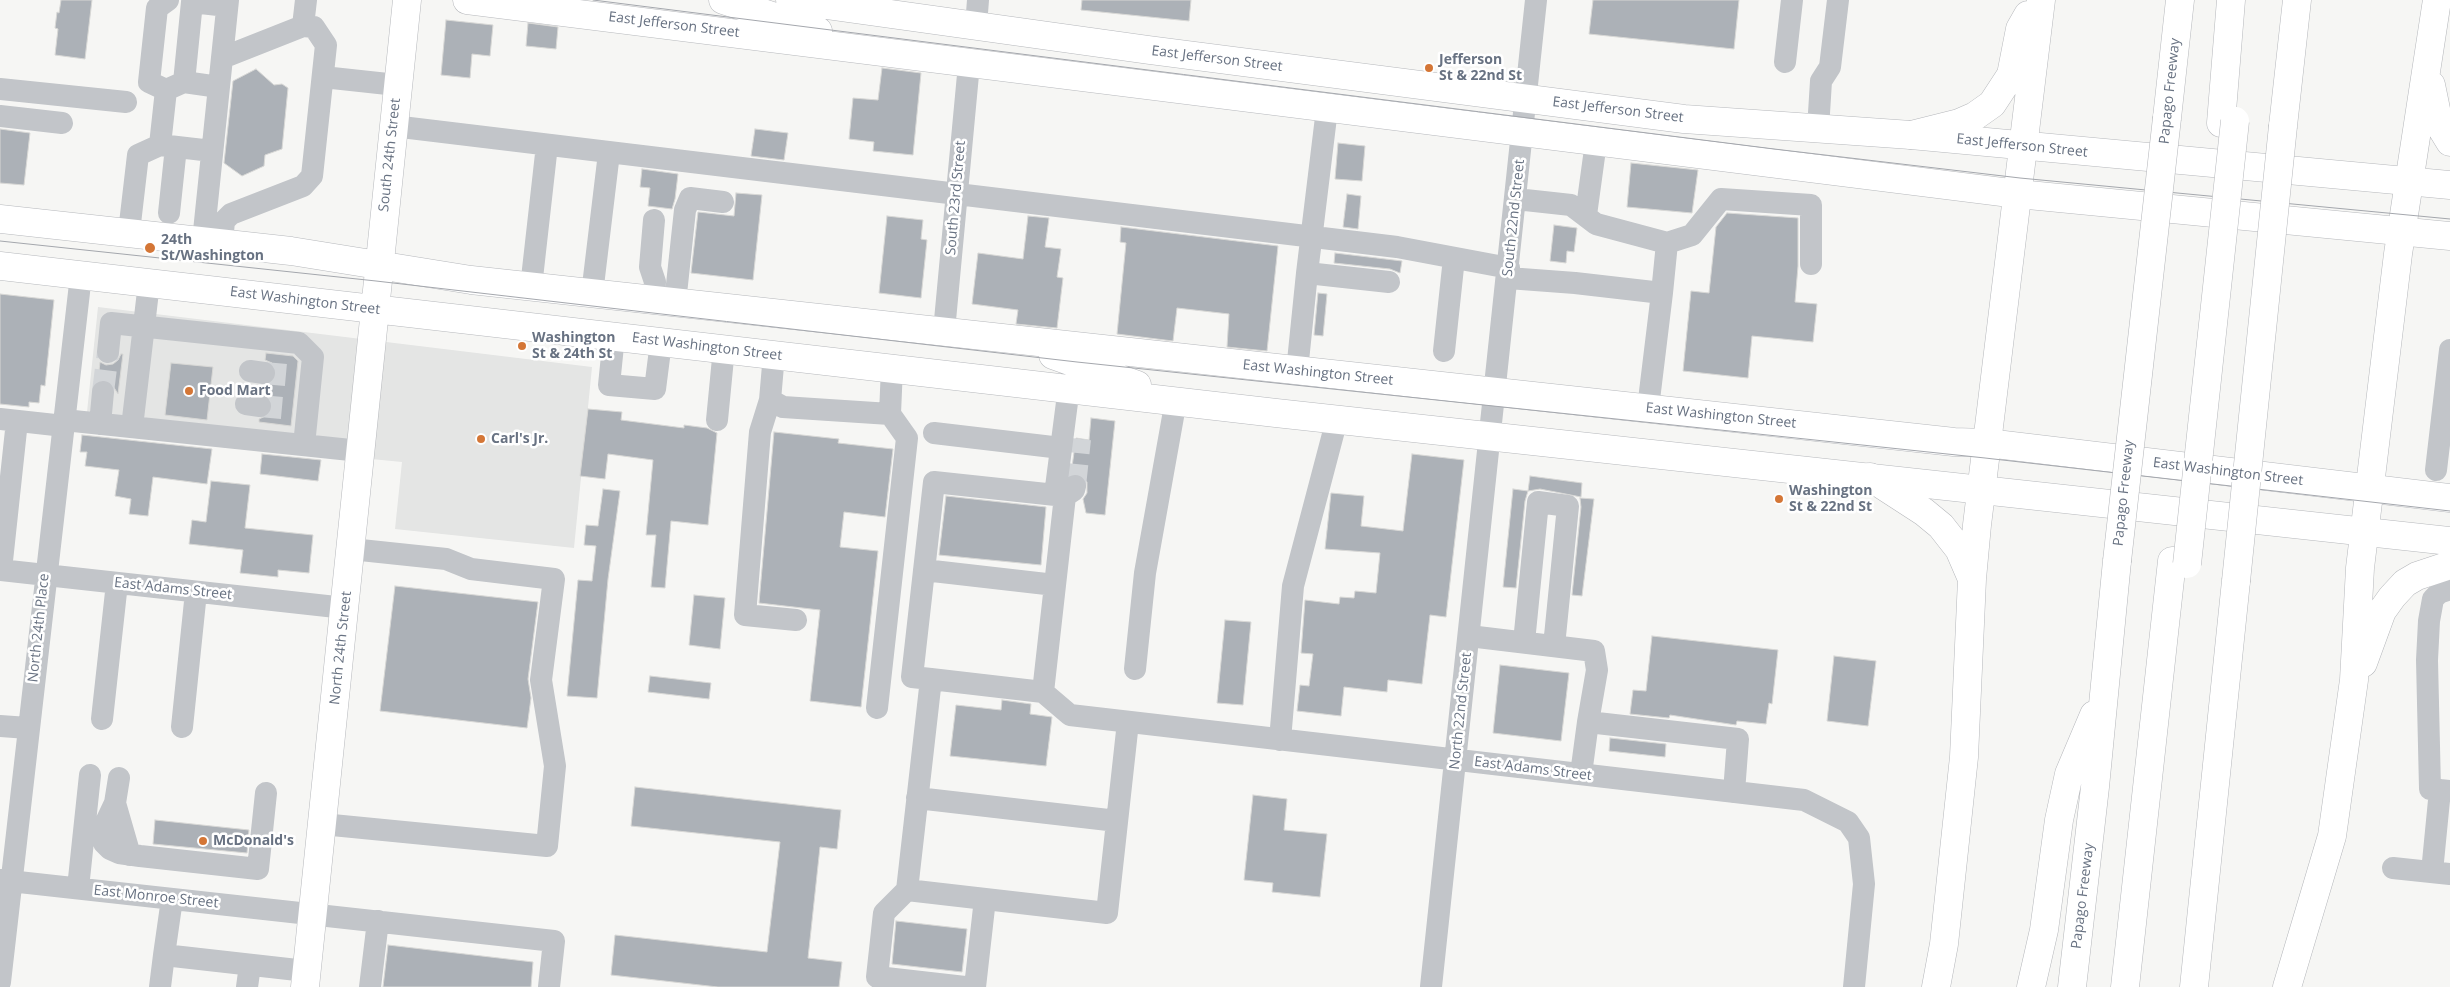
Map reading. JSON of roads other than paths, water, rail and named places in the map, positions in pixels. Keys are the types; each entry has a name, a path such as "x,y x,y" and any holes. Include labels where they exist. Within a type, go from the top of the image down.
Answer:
{"main road":[{"name":"South 24th Street","path":"373,309 406,0"},
{"name":"East Jefferson Street","path":"467,0 2018,194 2401,233 2450,236"},
{"name":"East Jefferson Street","path":"723,0 882,52"},
{"name":"East Jefferson Street","path":"790,0 977,13 1526,98 1684,119 1911,135 2450,186"},
{"path":"1911,135 1959,123 1975,116 1992,104 2011,75 2020,29 2036,0"},
{"path":"1936,987 1945,935 1964,757 1972,579 1981,490 2041,0"},
{"name":"Papago Freeway","path":"2072,987 2117,561 2180,0"},
{"path":"2228,122 2231,0"},
{"path":"2125,987 2179,562 2228,122 2250,0"},
{"path":"2194,987 2297,0"},
{"path":"2287,987 2332,836 2354,680 2364,532 2401,233 2437,0"},
{"path":"2429,56 2431,85 2439,124 2450,142"},
{"name":"East Washington Street","path":"0,219 212,242 378,264 471,280 592,294 1954,442 1987,443 2450,498"},
{"name":"East Washington Street","path":"0,266 1337,419 2450,541"},
{"name":"North 24th Street","path":"305,979 351,549 373,309"},
{"name":"East Washington Street","path":"992,337 1077,362 1176,400"},
{"path":"1870,478 1924,512 1941,526 1959,549 1972,579"},
{"path":"2144,987 2179,562"},
{"path":"2354,680 2370,651 2382,611 2392,597 2404,583 2417,576 2450,565"},
{"path":"2031,987 2044,930 2059,820 2069,774 2104,692"}],"street":[{"path":"168,0 157,8 149,82 175,86 219,87"},
{"path":"303,26 306,0"},
{"name":"South 22nd Street","path":"1491,436 1536,0"},
{"path":"1785,62 1792,0"},
{"path":"1818,129 1821,81 1830,67 1838,0"},
{"path":"169,213 168,146 183,1 227,3 209,187 212,242"},
{"path":"212,242 224,221 231,214 303,186 312,176 326,46 314,27 303,26 222,58"},
{"name":"South 23rd Street","path":"944,331 969,64"},
{"path":"323,77 397,85"},
{"path":"0,89 126,102"},
{"path":"1297,370 1327,109"},
{"path":"0,116 62,123"},
{"path":"393,126 1397,247 1454,258 1508,273 1662,293"},
{"path":"1586,216 1596,142"},
{"path":"531,287 547,145"},
{"path":"129,232 138,155 168,146 212,151"},
{"path":"592,294 609,153"},
{"path":"209,187 218,202 231,214"},
{"path":"664,302 685,210 690,198 723,202"},
{"path":"1516,199 1571,205 1596,224 1667,242 1692,235 1721,199 1811,205 1812,264"},
{"path":"654,220 650,267 664,302"},
{"path":"1648,408 1667,242"},
{"path":"1444,351 1454,258"},
{"path":"1307,273 1389,282"},
{"name":"North 24th Place","path":"0,982 6,881 28,728 82,275"},
{"path":"132,427 149,283"},
{"path":"108,352 111,322 299,342 313,357 304,377 300,410 304,445"},
{"path":"614,336 609,385 656,389 661,342"},
{"path":"717,420 724,348"},
{"path":"2436,470 2450,350"},
{"path":"774,354 770,400 760,432 745,615 796,620"},
{"path":"877,708 907,438 890,414 892,367"},
{"path":"1065,492 934,482 912,677 1043,692 1055,585 1065,492 1070,443 1064,423 1069,387"},
{"path":"100,424 103,392"},
{"path":"770,400 783,407 890,414"},
{"path":"1135,669 1145,573 1176,400"},
{"path":"1280,740 1293,586 1337,419"},
{"path":"0,570 8,420 100,424 360,451"},
{"path":"934,433 1070,443"},
{"name":"North 22nd Street","path":"1431,987 1491,436"},
{"path":"1524,642 1538,502 1568,506 1554,646"},
{"path":"322,824 546,846 555,766 542,680 554,579 471,569 446,559 351,549"},
{"name":"East Adams Street","path":"0,570 345,608"},
{"path":"924,570 1055,585"},
{"path":"102,719 117,583"},
{"path":"2393,868 2441,873 2445,790 2430,789 2429,621 2433,599 2439,593 2450,589"},
{"path":"182,727 196,592"},
{"path":"1469,636 1594,651 1597,670 1581,774"},
{"path":"931,679 907,890 884,913 877,977 965,987"},
{"name":"East Adams Street","path":"1043,692 1070,715 1804,800 1848,822 1859,838 1864,884 1854,987"},
{"path":"907,890 1107,913 1128,722"},
{"path":"1588,722 1738,739 1734,792"},
{"path":"0,726 28,728"},
{"path":"78,888 90,775"},
{"path":"119,778 115,803 102,836 104,844 115,852 130,855 258,868 266,793"},
{"path":"917,798 1117,821"},
{"name":"East Monroe Street","path":"6,881 554,941 549,987"},
{"path":"163,984 164,955 172,899"},
{"path":"975,987 984,899"},
{"path":"370,987 378,921"},
{"path":"164,955 250,965 305,979"},
{"path":"247,987 250,965"}],"tunnel":[{"path":"103,392 108,352"},
{"path":"264,373 297,376"},
{"path":"260,406 293,409"},
{"path":"1075,486 1080,439"}],"tram line":[{"path":"593,0 1774,149 2020,178 2450,219"},
{"path":"0,241 376,281 1077,362 1985,458 2450,511"}],"place":[{"name":"Jefferson St & 22nd St","path":"1429,68"},
{"name":"24th St/Washington","path":"150,248"},
{"name":"Washington St & 24th St","path":"522,346"},
{"name":"Food Mart","path":"189,391"},
{"name":"Carl's Jr.","path":"481,439"},
{"name":"Washington St & 22nd St","path":"1779,499"},
{"name":"McDonald's","path":"203,841"}]}
